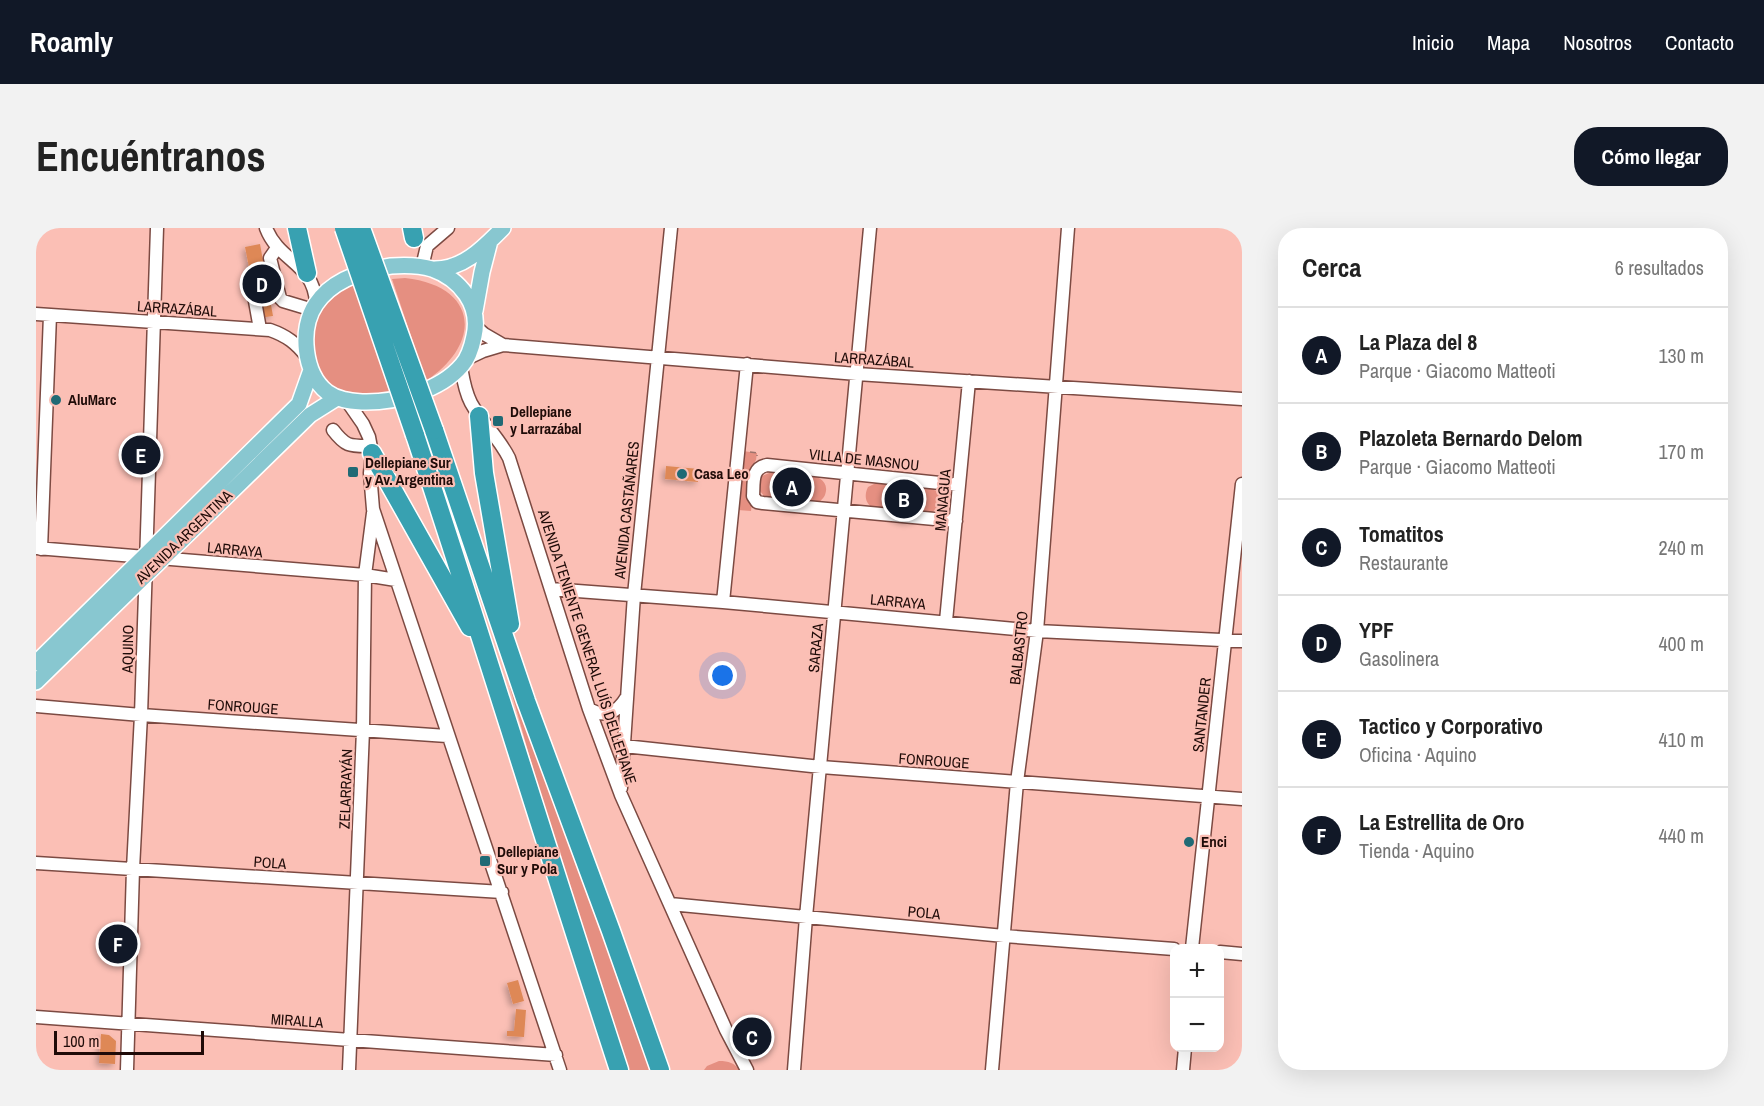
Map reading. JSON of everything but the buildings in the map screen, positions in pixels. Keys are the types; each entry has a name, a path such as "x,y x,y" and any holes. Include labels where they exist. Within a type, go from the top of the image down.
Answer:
{"highway":[{"path":"297,228 307,273"},
{"path":"344,228 489,660 576,942 619,1070"},
{"path":"361,228 434,430 526,702 660,1070"},
{"path":"479,416 484,473 501,583 526,702"},
{"path":"371,449 489,660"}],"main road":[{"path":"490,234 472,344 464,363 444,380 407,396 387,400 342,399 320,385 309,363 308,326 314,307 328,291 358,274 391,266 451,268 463,263 490,234 503,228"},
{"path":"424,268 446,276 459,285 469,298 476,319"},
{"name":"AVENIDA ARGENTINA","path":"36,663 299,404 309,363"},
{"name":"AVENIDA ARGENTINA","path":"36,682 310,414 342,399"}],"street":[{"name":"AQUINO","path":"127,1070 157,228"},
{"path":"266,228 277,248 307,273 316,293 314,307 283,301 280,298 270,258 277,248"},
{"path":"424,268 427,246 448,228"},
{"name":"AVENIDA CASTAÑARES","path":"621,795 634,595 671,228"},
{"name":"SARAZA","path":"794,1070 806,917 870,228"},
{"name":"BALBASTRO","path":"992,1070 1017,782 1037,631 1068,228"},
{"path":"415,231 424,268"},
{"path":"260,329 253,290 276,284"},
{"name":"LARRAZÁBAL","path":"36,314 270,330 286,336 309,363"},
{"path":"38,548 50,315"},
{"name":"LARRAZÁBAL","path":"476,319 484,334 503,345"},
{"name":"LARRAZÁBAL","path":"464,363 483,351 503,345 857,374 1242,399"},
{"name":"AVENIDA TENIENTE GENERAL LUÍS DELLEPIANE","path":"464,363 468,396 479,416 501,442 509,458 589,709 621,795 747,1070"},
{"path":"723,602 747,364"},
{"name":"MANAGUA","path":"946,621 969,381"},
{"path":"342,399 363,424 371,449 370,473 373,508 447,736 561,1070"},
{"path":"333,430 343,442 351,446 371,449"},
{"name":"VILLA DE MASNOU","path":"844,511 757,502 753,496 755,471 758,467 767,465 959,484"},
{"name":"SANTANDER","path":"1192,944 1225,639 1238,554 1242,484"},
{"name":"ZELARRAYÁN","path":"349,1070 363,730 365,575 373,508"},
{"path":"844,511 956,521"},
{"name":"LARRAYA","path":"38,548 365,575 396,580"},
{"name":"LARRAYA","path":"551,589 834,611 1037,631 1242,641"},
{"path":"589,709 595,713 610,713 617,710 627,697"},
{"name":"FONROUGE","path":"36,705 141,715 447,736"},
{"name":"FONROUGE","path":"624,746 821,767 1242,799"},
{"name":"POLA","path":"36,862 357,885 502,892"},
{"name":"POLA","path":"670,904 1004,936 1170,949"},
{"path":"1224,952 1242,954"},
{"name":"MIRALLA","path":"36,1017 556,1055"},
{"path":"1183,1070 1185,1052"}],"shaded area":[{"path":"405,278 429,283 447,292 459,304 464,318 464,334 457,350 444,366 426,381 392,279"},
{"path":"354,281 393,394 365,396 344,394 328,384 316,362 312,336 317,312 330,296"},
{"path":"743,451 757,453 751,468 748,496 752,503 751,511 738,510"},
{"path":"774,471 799,472 817,477 826,487 825,495 814,504 767,499 759,490 762,476"},
{"path":"878,482 930,487 940,494 941,505 931,513 873,508 866,499 866,493 868,487"},
{"path":"509,684 565,825 653,1070 628,1070 557,853"},
{"path":"719,1061 731,1063 740,1070 704,1070 707,1066"}],"place":[{"name":"YPF","path":"262,284"},
{"name":"AluMarc","path":"56,400"},
{"name":"Dellepiane y Larrazábal","path":"498,421"},
{"name":"Tactico y Corporativo","path":"141,455"},
{"name":"Dellepiane Sur y Av. Argentina","path":"353,472"},
{"name":"Casa Leo","path":"682,474"},
{"name":"La Plaza del 8","path":"792,487"},
{"name":"Plazoleta Bernardo Delom","path":"904,499"},
{"name":"Enci","path":"1189,842"},
{"name":"Dellepiane Sur y Pola","path":"485,861"},
{"name":"La Estrellita de Oro","path":"118,944"},
{"name":"Tomatitos","path":"752,1037"}]}
